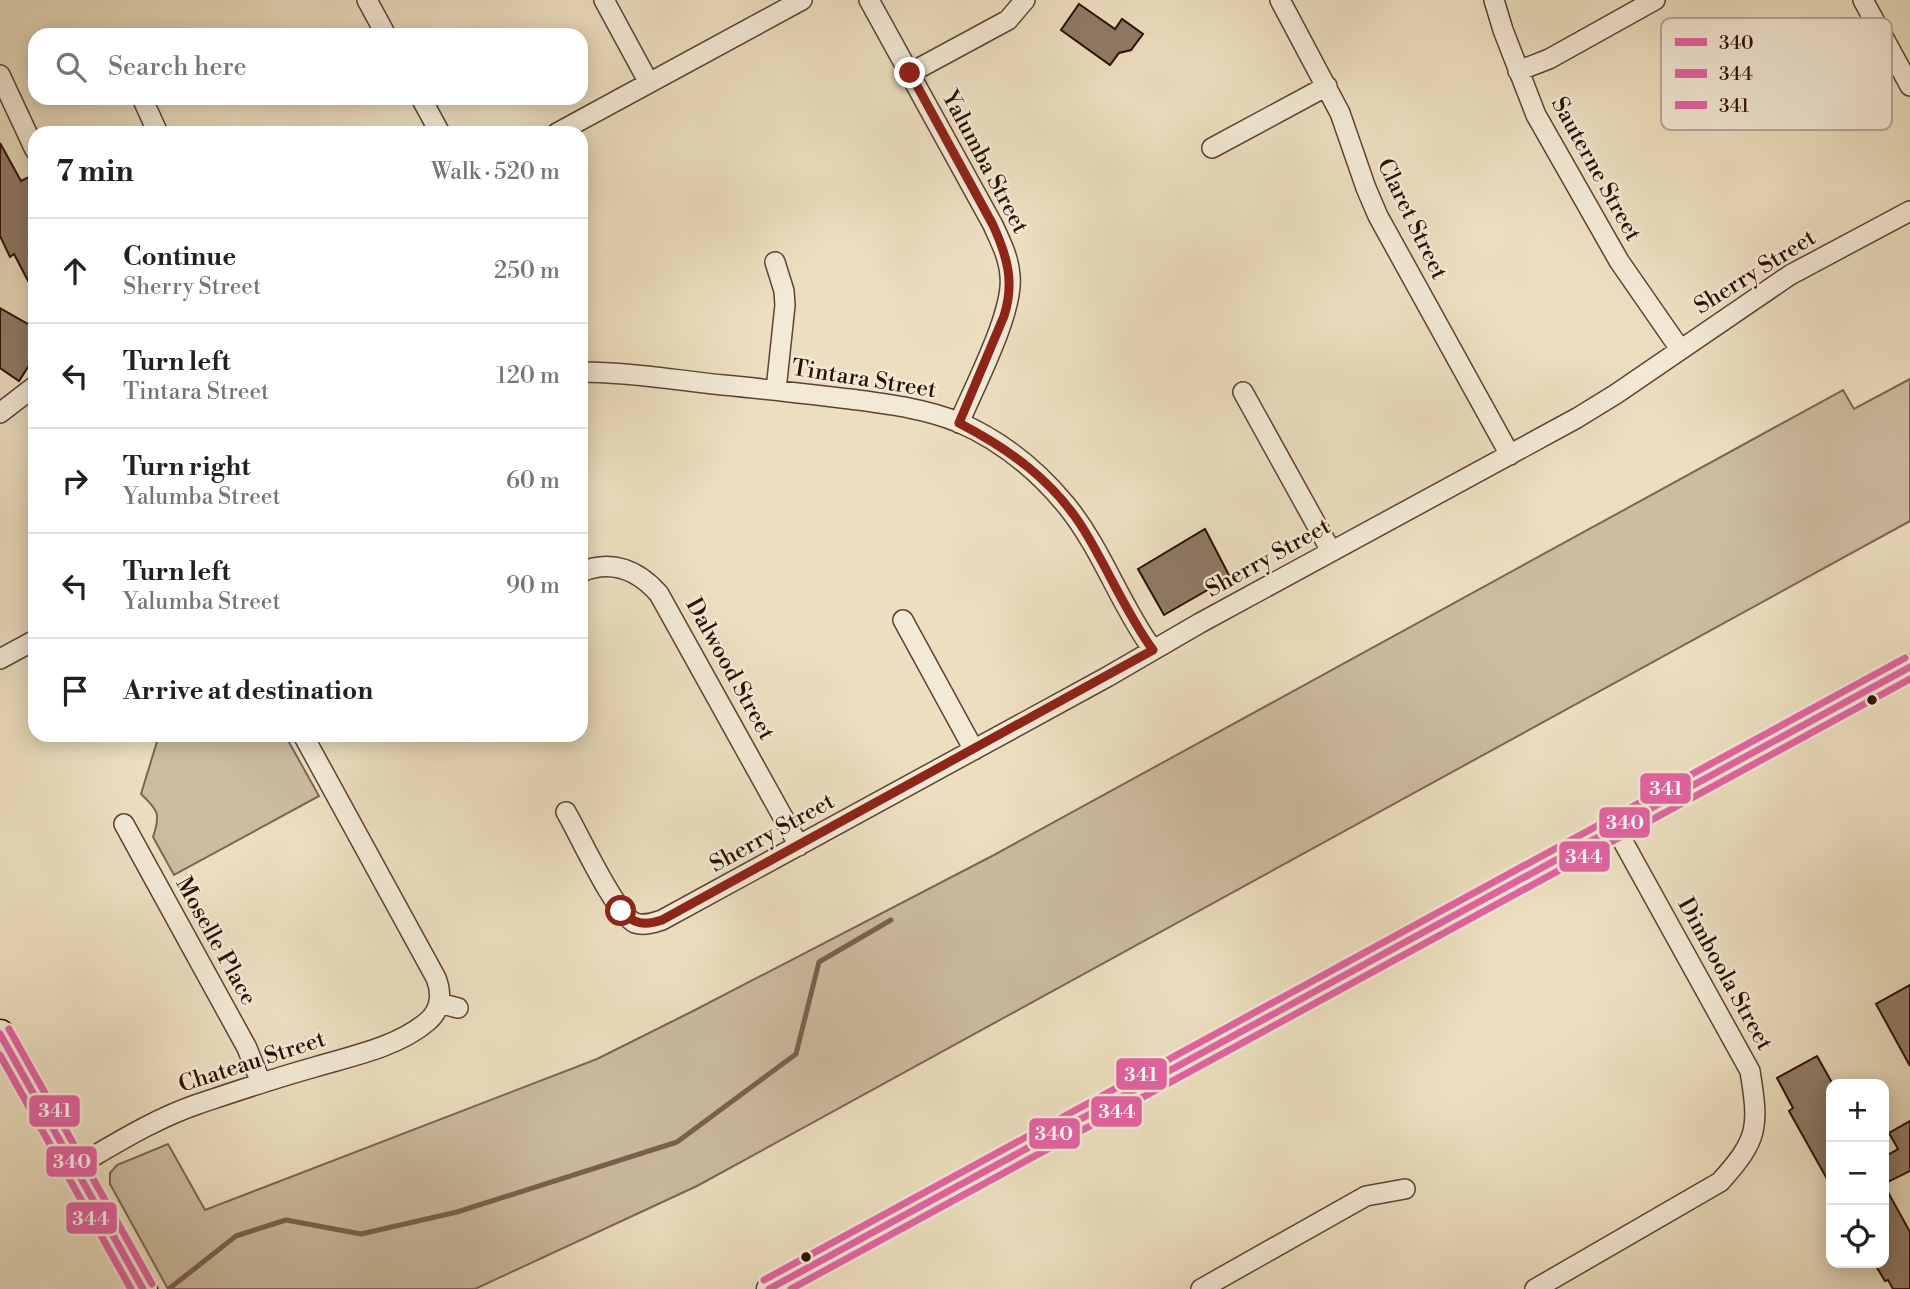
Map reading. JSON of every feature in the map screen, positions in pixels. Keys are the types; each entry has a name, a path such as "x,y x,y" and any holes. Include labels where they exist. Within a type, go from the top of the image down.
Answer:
{"main road":[{"path":"0,1034 143,1289"}],"street":[{"path":"367,0 382,28"},
{"path":"604,0 649,83"},
{"path":"570,126 802,0"},
{"name":"Yalumba Street","path":"869,0 993,225 1017,275 1004,316 959,423"},
{"path":"910,73 1008,20 1026,0"},
{"name":"Claret Street","path":"1280,0 1340,113 1378,216 1510,454"},
{"name":"Sauterne Street","path":"1494,0 1536,116 1599,229 1680,349"},
{"path":"1518,71 1549,59 1655,0"},
{"path":"1863,0 1873,18"},
{"path":"1892,53 1910,86"},
{"path":"0,75 28,135"},
{"path":"1212,148 1327,86"},
{"path":"145,105 155,126"},
{"path":"425,105 436,126"},
{"name":"Sherry Street","path":"566,812 635,931 662,920 1616,394 1790,275 1910,211"},
{"path":"775,262 784,291 785,305 776,390"},
{"name":"Tintara Street","path":"588,373 776,390 925,410 959,423 1022,460 1067,506 1153,650"},
{"path":"0,413 28,391"},
{"path":"1243,393 1331,551"},
{"name":"Dalwood Street","path":"588,570 603,566 627,570 639,575 659,594 799,846"},
{"path":"903,620 974,750"},
{"path":"0,659 28,644"},
{"path":"769,1289 1910,667"},
{"name":"Chateau Street","path":"75,1167 169,1115 391,1042 426,1023 449,1006 307,742"},
{"name":"Moselle Place","path":"124,824 247,1048 261,1083"},
{"name":"Dimboola Street","path":"1535,1289 1720,1182 1741,1159 1754,1131 1757,1113 1751,1071 1615,827"},
{"path":"1201,1289 1366,1196 1405,1189"}],"shaded area":[{"path":"1910,379 1910,521 697,1186 475,1289 168,1289 110,1184 110,1173 117,1165 168,1144 205,1210 597,1059 994,855 1843,390 1854,409"},
{"path":"157,742 289,742 319,796 174,875 153,837 157,823 156,813 141,794"}],"building":[{"path":"1079,4 1115,29 1122,19 1143,34 1131,50 1119,53 1110,65 1061,30"},
{"path":"0,143 21,181 28,178 28,281 14,254 10,257 0,236"},
{"path":"0,308 28,324 28,367 19,381 0,368"},
{"path":"1205,529 1230,577 1164,615 1138,569"},
{"path":"1910,985 1910,1066 1876,1004"},
{"path":"1817,1056 1830,1079 1826,1079 1826,1177 1789,1111 1793,1108 1777,1078"},
{"path":"1910,1121 1910,1171 1889,1182 1889,1154 1898,1149 1889,1133"},
{"path":"1889,1194 1910,1232 1910,1289 1893,1289 1888,1280 1885,1281 1877,1268 1889,1268"}],"waterway":[{"path":"170,1288 236,1236 286,1220 361,1234 457,1212 677,1142 796,1054 819,962 891,920"}],"transit line":[{"name":"341","path":"764,1280 1905,658"},
{"name":"340","path":"769,1289 1910,667"},
{"name":"344","path":"791,1289 1910,679"},
{"name":"341","path":"9,1029 152,1284"},
{"name":"340","path":"0,1034 143,1289"},
{"name":"344","path":"0,1055 131,1289"}],"route":[{"path":"621,911 637,924 645,925 662,920 1153,650 1067,506 1022,460 959,423 1009,302 1010,275 1003,245 910,73"}]}
